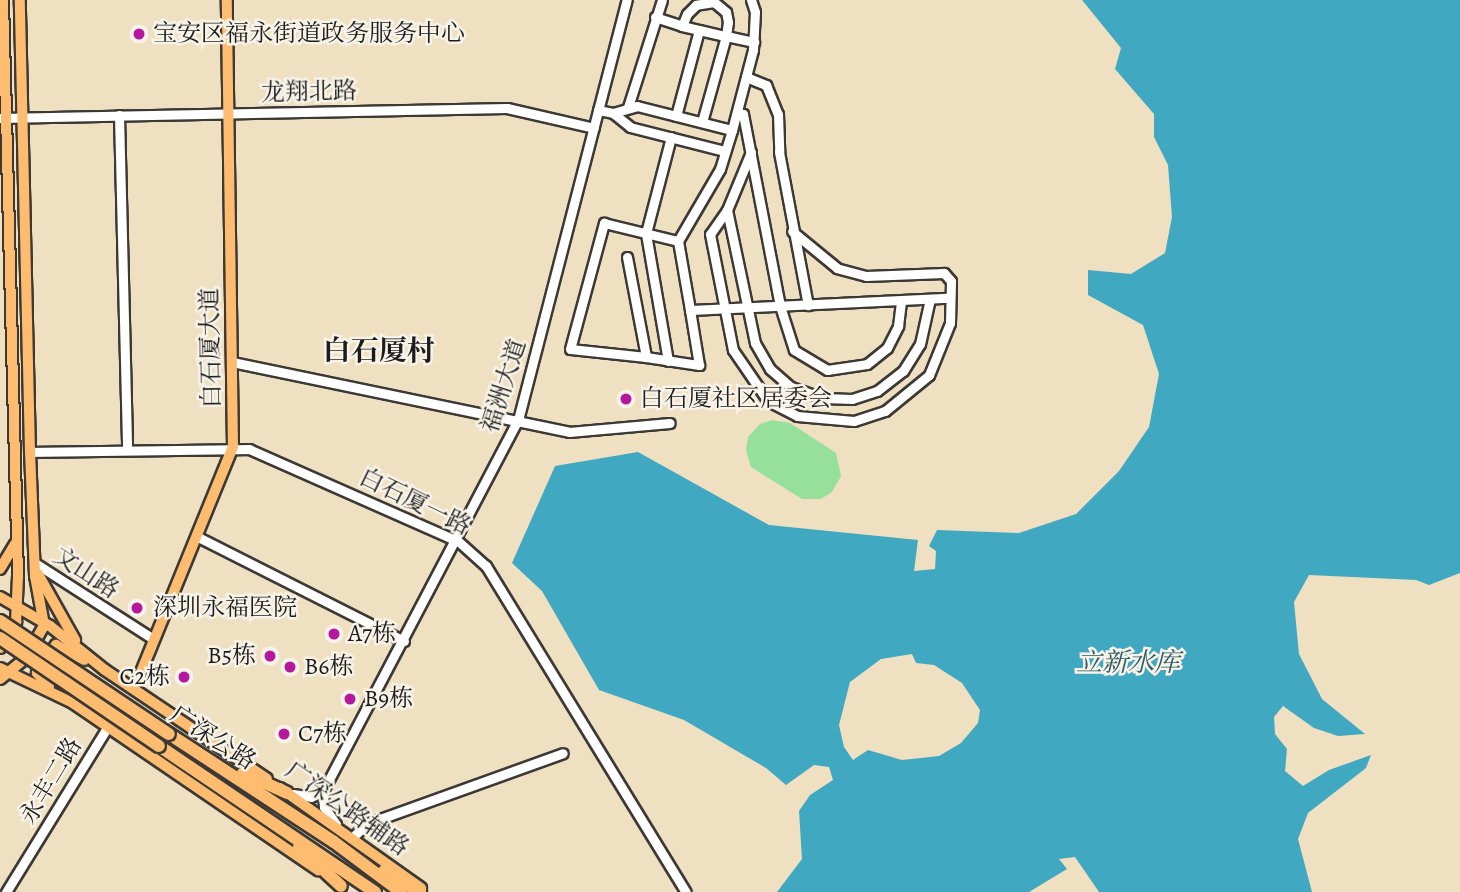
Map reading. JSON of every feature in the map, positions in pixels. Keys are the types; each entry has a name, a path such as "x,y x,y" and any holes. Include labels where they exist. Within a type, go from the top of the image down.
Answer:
{"highway":[{"name":"广深公路","path":"0,621 334,842 401,892"},
{"name":"广深公路","path":"0,637 375,892"},
{"path":"169,734 287,793"},
{"path":"270,821 345,889"},
{"path":"334,842 420,892"}],"main road":[{"path":"0,648 13,628 18,607 12,351 2,118 3,0"},
{"path":"3,673 29,654 44,622 35,565 30,453 20,0"},
{"name":"白石厦大道","path":"139,677 152,638 233,447 228,0"},
{"path":"0,569 17,537"},
{"path":"35,565 63,624 87,656"},
{"path":"0,598 12,616 0,637"},
{"name":"广深公路辅路","path":"0,598 44,622 105,670 340,828 426,892"},
{"path":"105,670 63,645 54,648 36,675 345,889"},
{"path":"3,673 73,703"}],"street":[{"name":"福洲大道","path":"323,791 458,541 518,420 626,0"},
{"path":"628,107 662,0"},
{"path":"678,241 604,223 570,349 699,365 678,241 725,151 732,130 754,42 751,0"},
{"path":"682,26 696,5 714,2 726,12 726,36 702,122"},
{"path":"655,17 682,26 754,42"},
{"path":"676,116 699,30"},
{"path":"746,77 766,85 778,114 792,231 808,304"},
{"path":"613,113 628,107 732,130"},
{"name":"龙翔北路","path":"2,118 508,108 594,128"},
{"path":"598,110 613,113 630,127 725,151"},
{"path":"737,113 743,114 780,306 794,350 827,370 847,370 867,364 887,348 898,326 901,300"},
{"path":"119,116 127,450"},
{"path":"668,360 646,233 671,137"},
{"path":"751,152 727,210 710,234 733,350 768,401 797,416 854,421 886,411 929,374 947,332 951,281 944,273 866,276 837,268 792,231"},
{"path":"727,210 755,343 770,369 791,387 823,398 852,399 877,391 903,371 920,344 930,299"},
{"path":"626,257 646,357"},
{"path":"690,310 949,298"},
{"path":"0,352 12,351"},
{"path":"232,362 569,432 670,423"},
{"name":"白石厦一路","path":"30,453 233,447 312,474 458,541 486,566 686,892"},
{"path":"196,536 404,641"},
{"name":"文山路","path":"35,565 152,638"},
{"name":"永丰二路","path":"6,892 108,726"},
{"path":"353,837 366,824 563,753"},
{"path":"287,793 311,797 323,791 326,812 340,828"}],"green space":[{"path":"772,420 790,423 836,453 841,476 832,492 821,499 802,499 751,467 746,450 748,437 760,424"}],"water":[{"name":"立新水库","path":"1082,0 1460,0 1460,573 1429,585 1416,580 1309,575 1294,602 1299,654 1322,699 1365,734 1338,736 1314,728 1283,706 1274,717 1275,734 1287,749 1285,771 1303,786 1329,770 1371,755 1366,768 1308,813 1298,839 1312,892 1099,892 1075,857 1059,859 1067,869 1029,892 777,892 802,859 799,811 810,795 833,780 829,767 814,765 786,785 766,768 684,720 599,690 542,591 512,563 555,466 638,452 769,525 918,540 914,571 935,569 936,551 929,546 937,530 1019,533 1076,514 1119,471 1149,427 1159,374 1143,325 1088,295 1088,270 1131,274 1165,253 1172,217 1168,165 1154,137 1154,114 1115,69 1121,48","holes":["912,654 916,663 934,665 962,683 980,710 978,723 961,743 939,756 902,760 868,750 853,760 844,747 839,725 850,682 881,659"]}],"place":[{"name":"宝安区福永街道政务服务中心","path":"139,34"},
{"name":"白石厦社区居委会","path":"626,399"},
{"name":"深圳永福医院","path":"137,608"},
{"name":"A7栋","path":"334,634"},
{"name":"B5栋","path":"270,656"},
{"name":"B6栋","path":"290,667"},
{"name":"C2栋","path":"184,677"},
{"name":"B9栋","path":"350,699"},
{"name":"C7栋","path":"284,734"}],"district":[{"name":"白石厦村","path":"379,351"}]}
